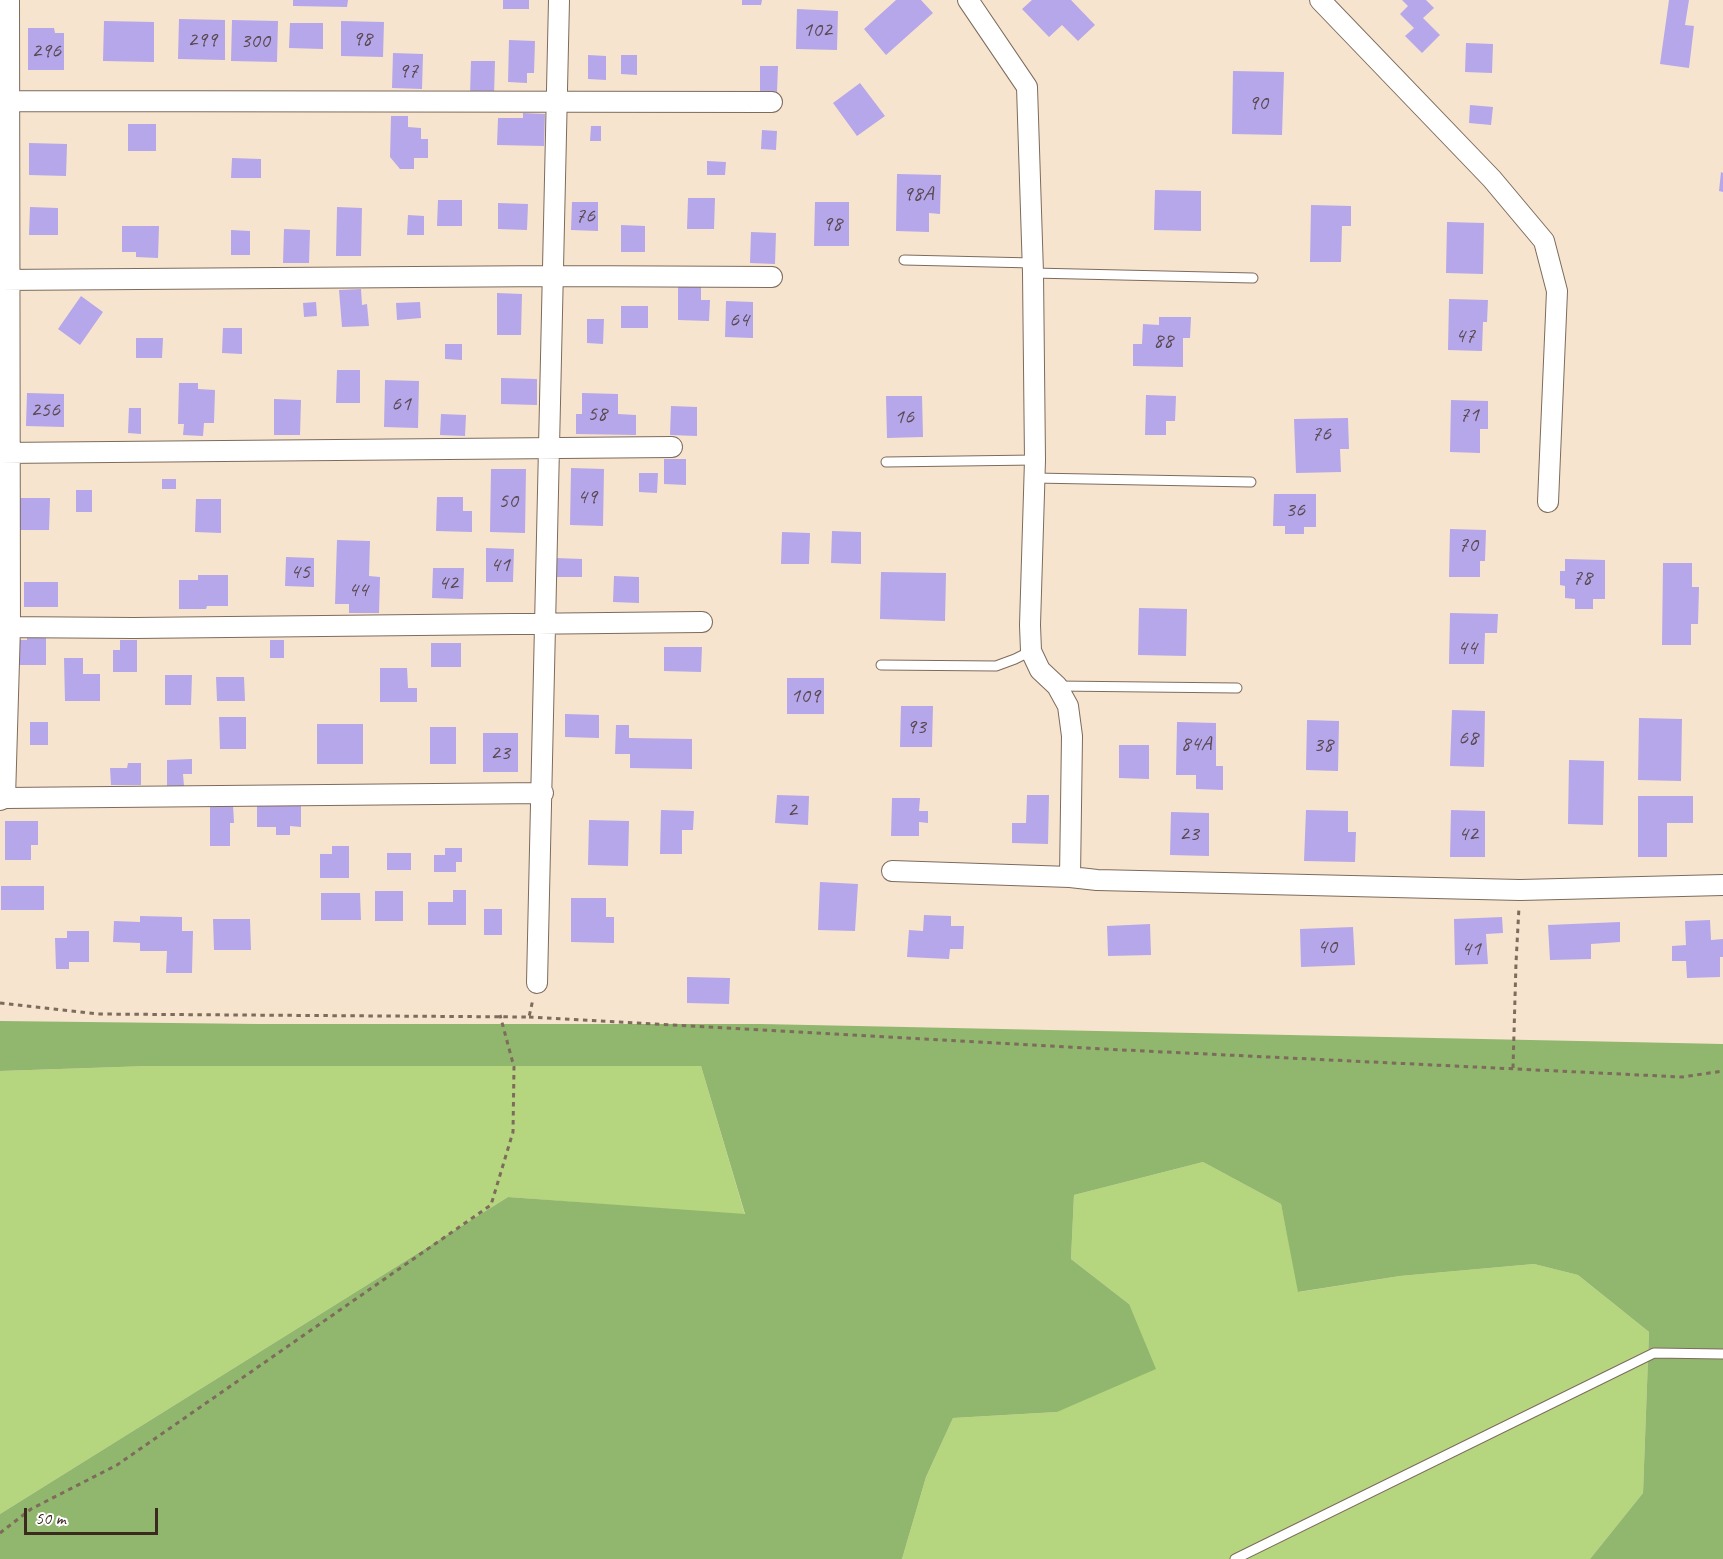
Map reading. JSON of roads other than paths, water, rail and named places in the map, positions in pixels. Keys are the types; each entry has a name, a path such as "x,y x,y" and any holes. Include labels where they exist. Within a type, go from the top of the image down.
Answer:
{"street":[{"path":"9,0 5,101 3,799 543,793"},
{"path":"537,982 559,0"},
{"path":"968,0 1027,87 1033,268 1035,469 1030,651 1040,670 1057,686 1068,706 1072,736 1070,877"},
{"path":"1320,0 1492,179 1544,241 1557,291 1548,502"},
{"path":"5,101 772,102"},
{"path":"4,280 554,276 772,277"},
{"path":"5,453 672,447"},
{"path":"5,627 134,628 702,622"},
{"path":"892,871 1070,877 1097,880 1520,890 1723,885"}],"lane":[{"path":"904,260 1253,278"},
{"path":"886,462 1251,482"},
{"path":"881,665 996,666 1030,651"},
{"path":"1057,686 1237,688"},
{"path":"1235,1559 1654,1353 1723,1354"}]}
